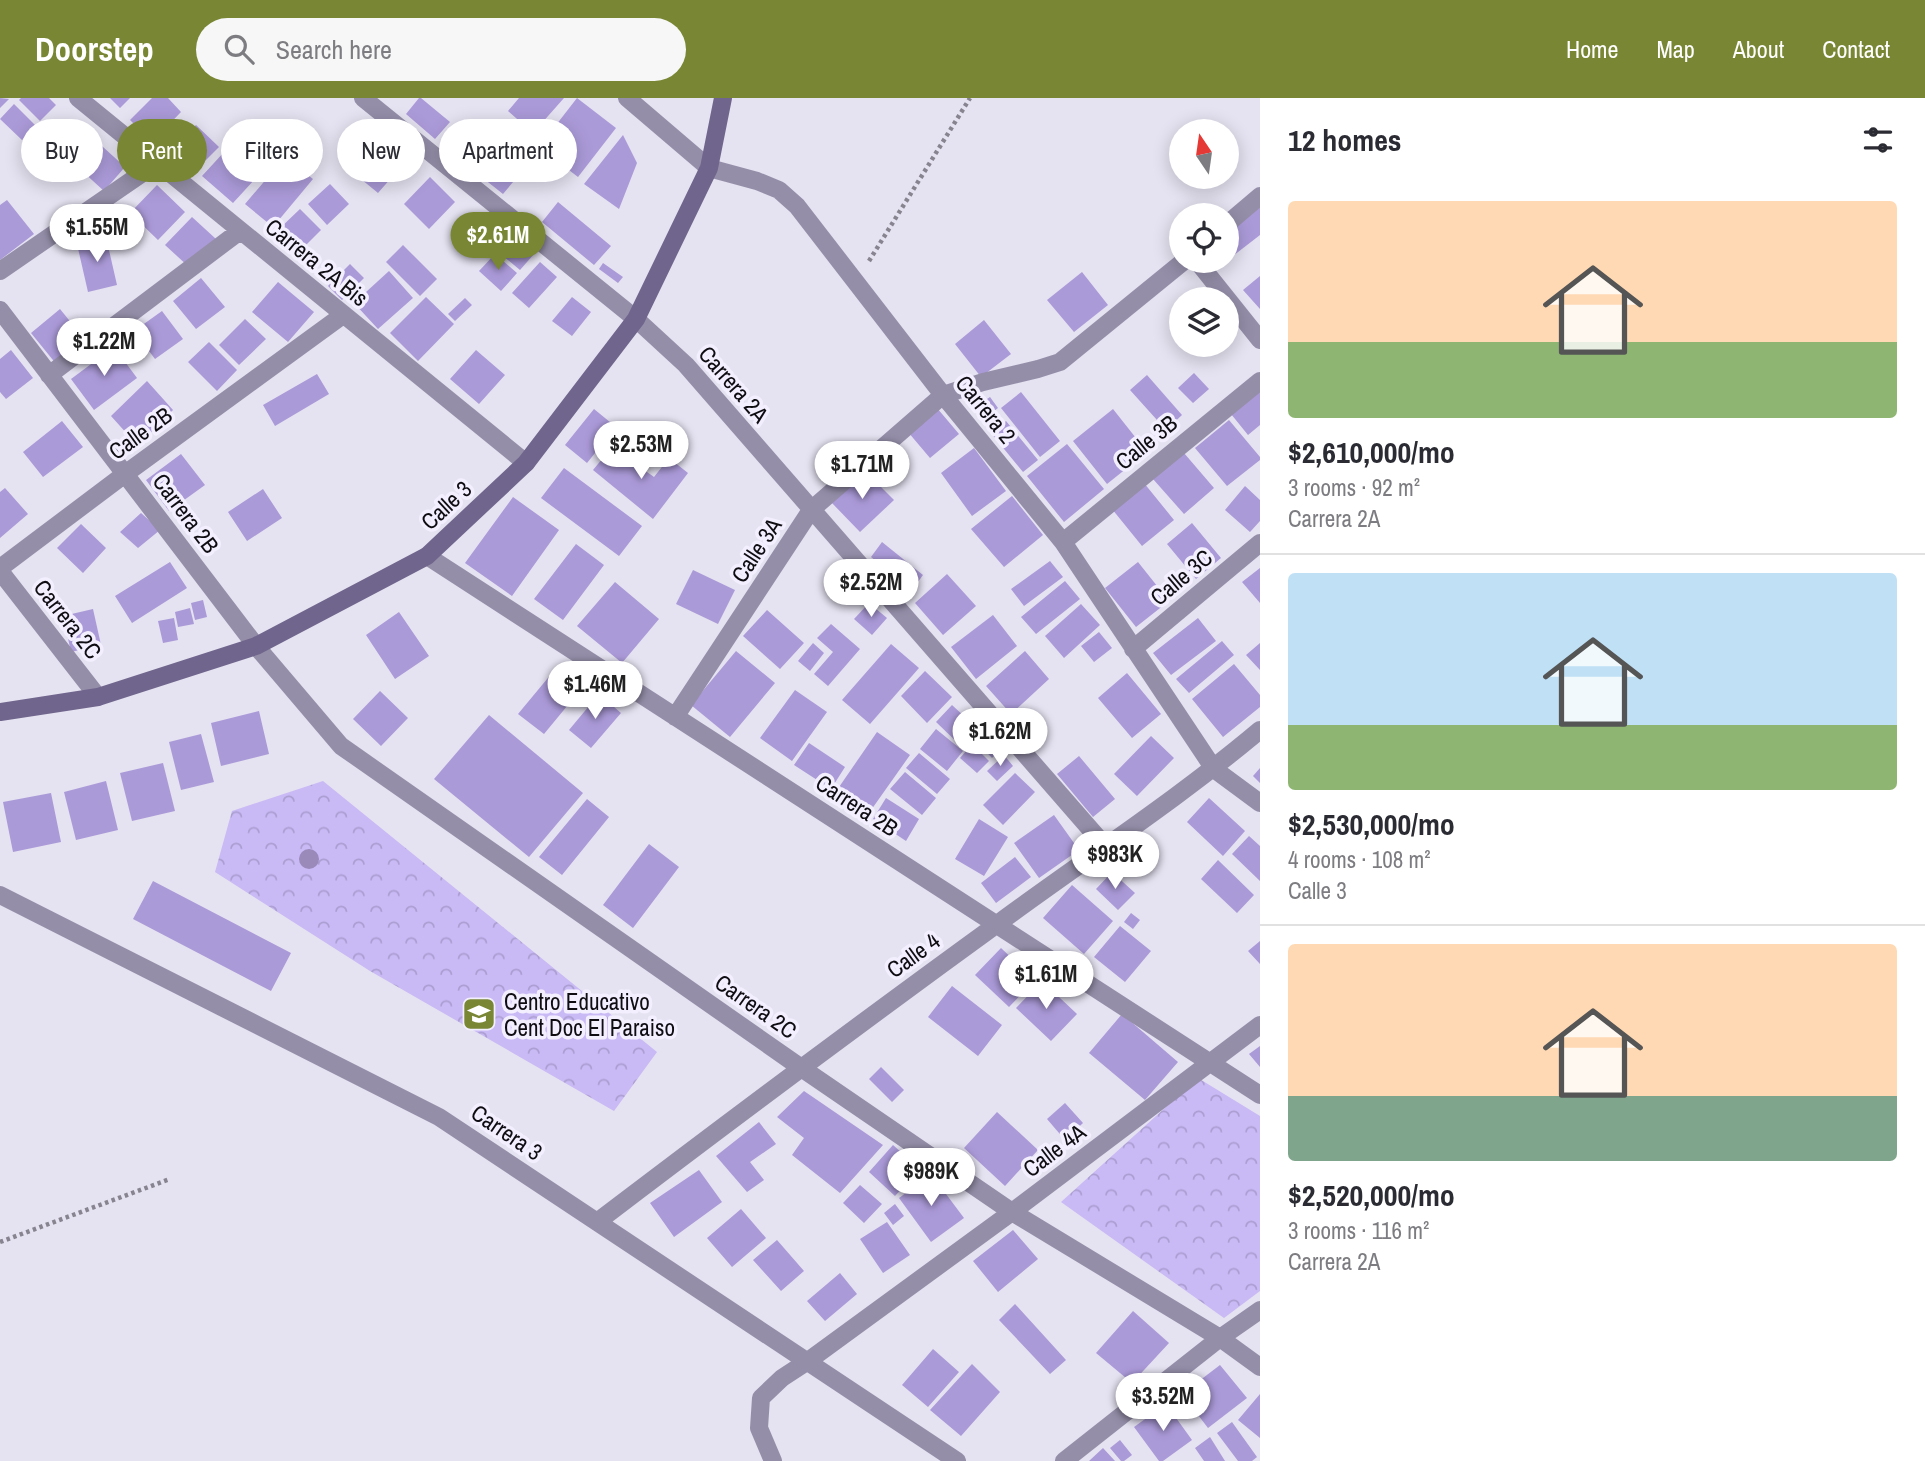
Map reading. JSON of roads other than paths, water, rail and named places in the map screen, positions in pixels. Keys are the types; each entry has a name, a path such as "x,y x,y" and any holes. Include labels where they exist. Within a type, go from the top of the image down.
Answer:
{"main road":[{"name":"Calle 3","path":"0,712 98,697 256,646 427,556 526,463 636,319 709,168 723,98"}],"street":[{"name":"Carrera 2A Bis","path":"78,98 117,130"},
{"name":"Carrera 2A","path":"363,98 636,319 686,365 1105,846"},
{"name":"Carrera 2","path":"627,98 709,168 779,190 797,206 943,395 1063,542 1214,769 1260,803"},
{"path":"0,271 129,182"},
{"name":"Carrera 2A Bis","path":"180,182 526,463"},
{"path":"1239,214 1260,196"},
{"path":"49,374 240,231"},
{"name":"Calle 3A","path":"676,717 811,510 943,395 1060,362 1169,273"},
{"path":"1207,273 1260,340"},
{"name":"Carrera 2B","path":"0,310 256,646"},
{"name":"Calle 2B","path":"0,570 125,474 343,314"},
{"name":"Calle 3B","path":"1063,542 1260,381"},
{"name":"Calle 3C","path":"1133,649 1260,543"},
{"name":"Carrera 2B","path":"427,556 1260,1095"},
{"name":"Carrera 2C","path":"0,570 98,697"},
{"name":"Carrera 2C","path":"256,646 341,746 1012,1212 1220,1338 1260,1367"},
{"name":"Calle 4","path":"597,1222 800,1067 1214,769 1260,730"},
{"name":"Carrera 3","path":"0,895 428,1111 957,1461"},
{"name":"Calle 4A","path":"773,1461 759,1428 761,1398 782,1378 1012,1212 1260,1025"},
{"path":"1064,1461 1220,1338 1260,1310"}],"place":[{"name":"Centro Educativo Cent Doc El Paraiso","path":"479,1014"}]}
